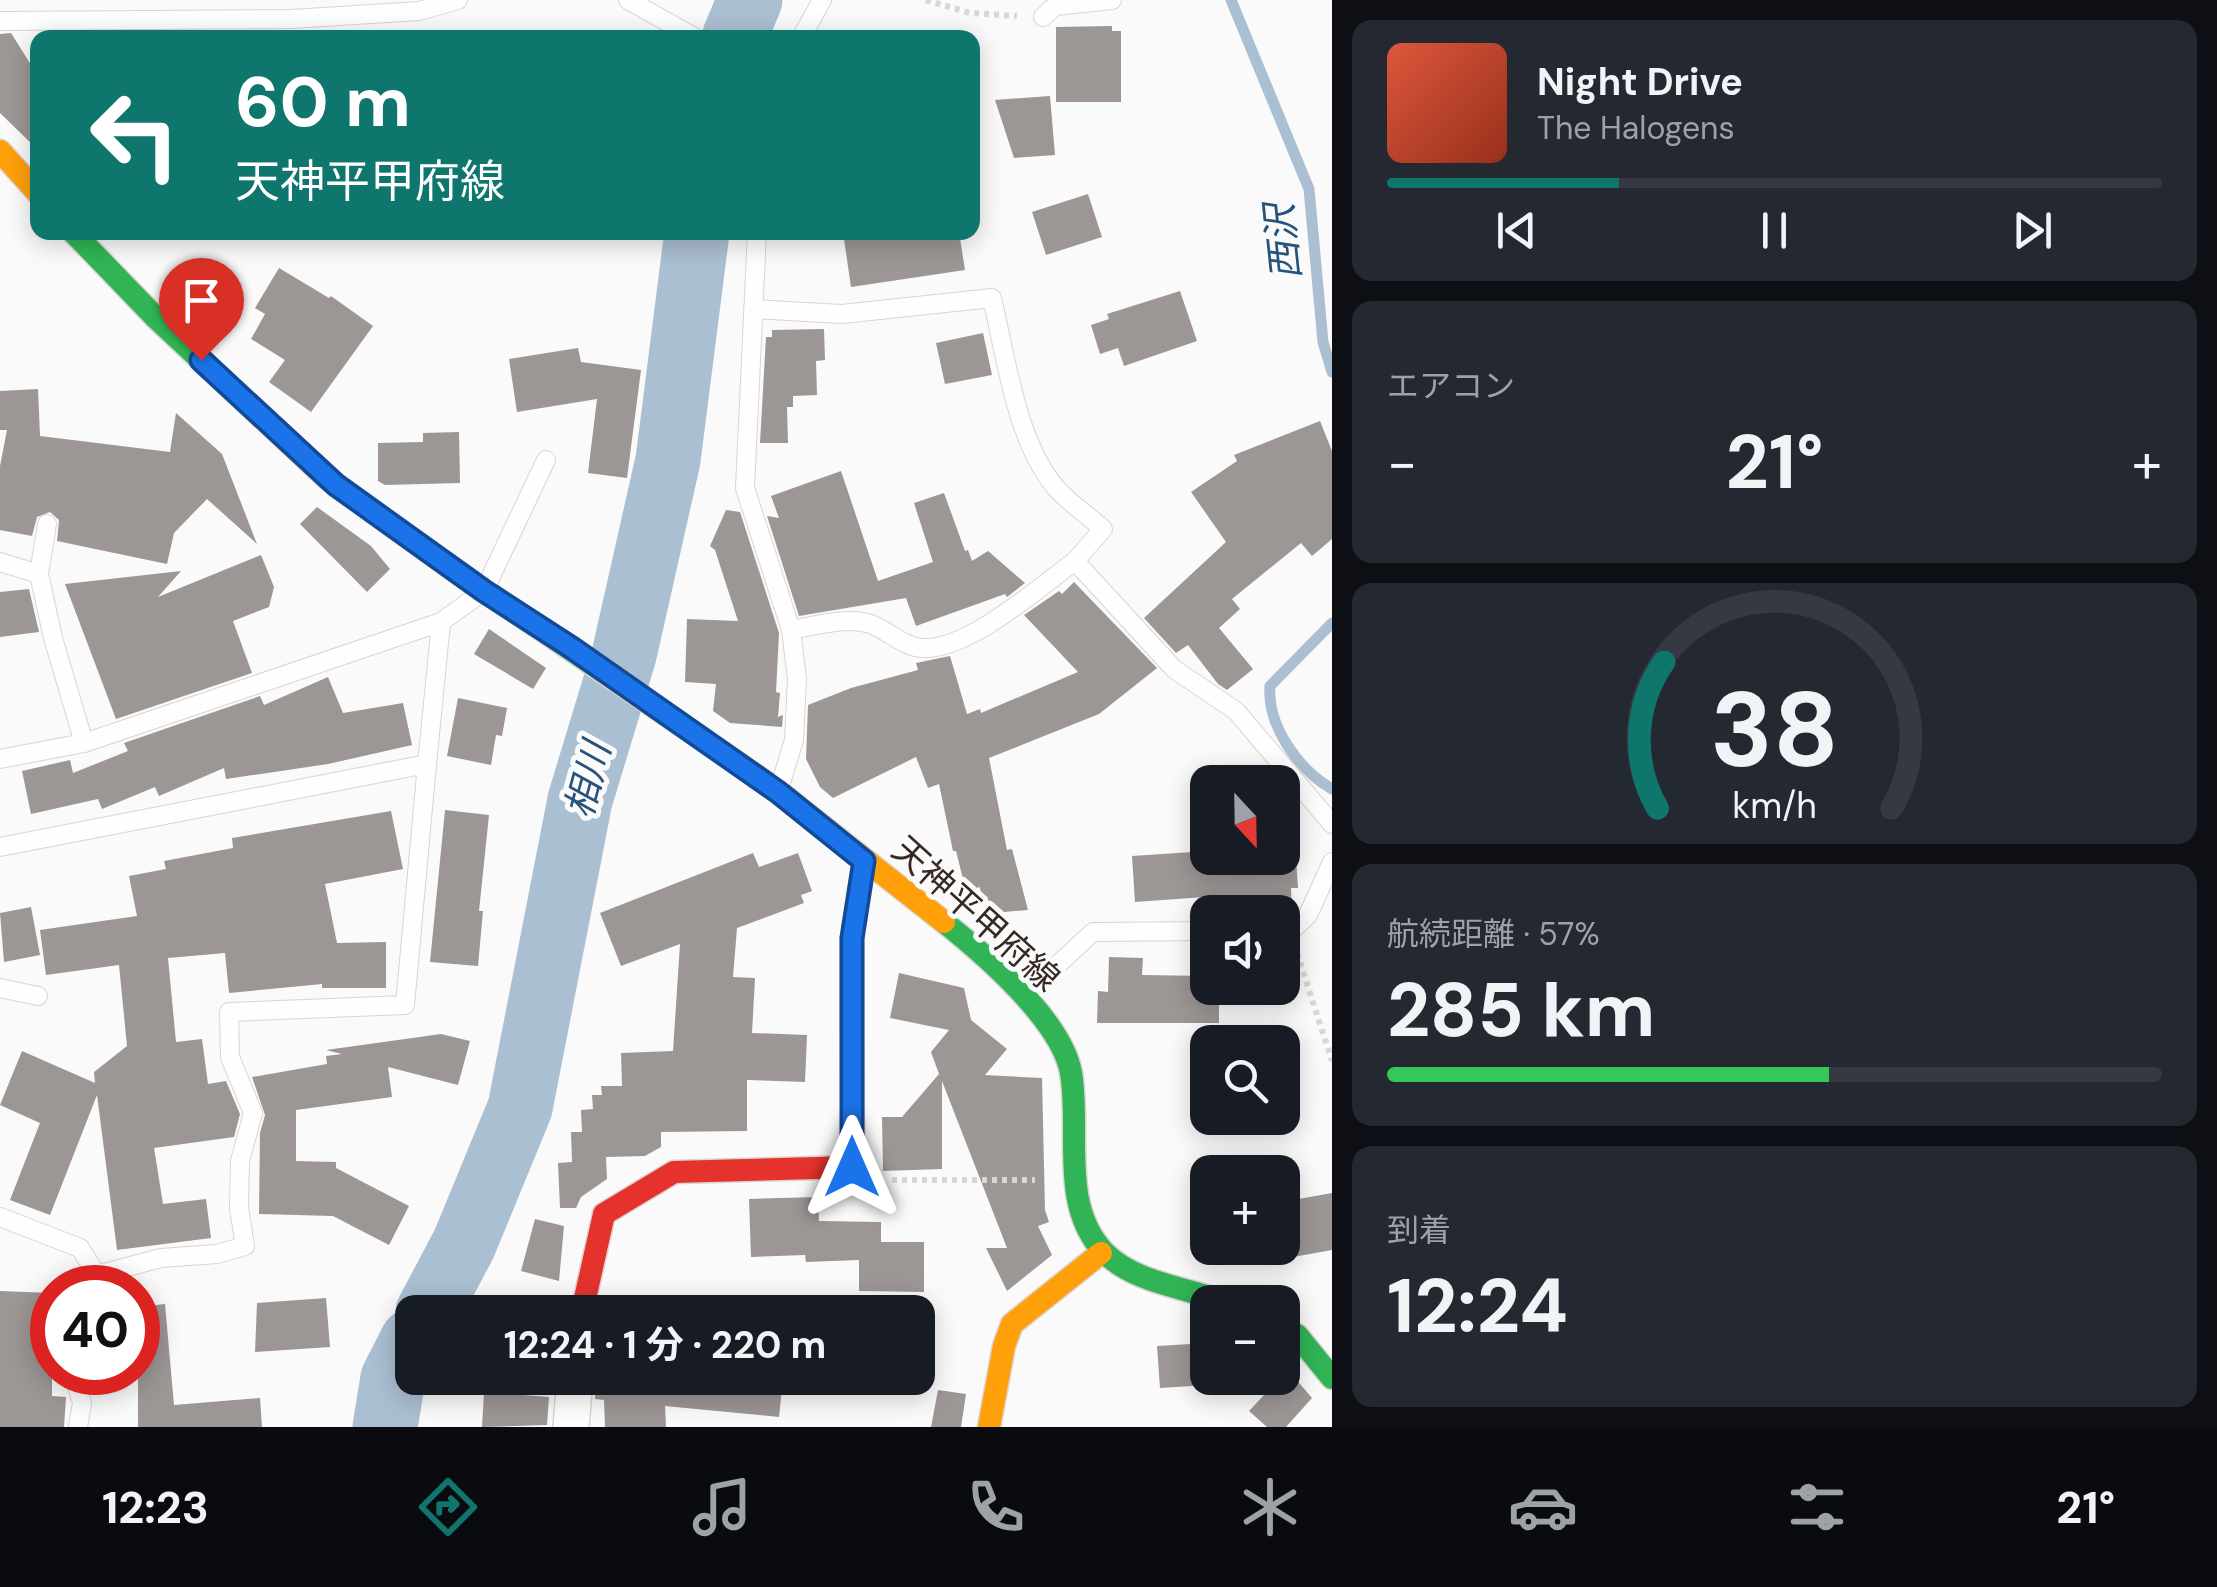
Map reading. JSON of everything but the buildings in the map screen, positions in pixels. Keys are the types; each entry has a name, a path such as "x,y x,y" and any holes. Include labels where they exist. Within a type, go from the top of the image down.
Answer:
{"main road":[{"path":"0,151 30,184"},
{"path":"80,240 120,286 336,485 484,591"},
{"name":"天神平甲府線","path":"484,591 778,792 928,909 1024,995 1055,1035 1071,1071 1080,1205 1088,1231 1102,1253"},
{"path":"586,1295 604,1214 674,1172 852,1167 852,938 864,861"},
{"path":"988,1427 1012,1324 1102,1253 1124,1268 1190,1290"},
{"path":"1300,1339 1332,1378"}],"street":[{"path":"570,1427 573,1395"}],"lane":[{"path":"0,21 162,9 292,19 420,11 458,0"},
{"path":"628,0 685,30"},
{"path":"806,30 822,0"},
{"path":"1043,17 1054,6 1112,0"},
{"path":"757,240 745,488 791,630 797,679 794,740 778,792"},
{"path":"754,309 842,314 992,298 1022,419 1036,458 1057,488 1103,528 1074,561 980,629 937,645 924,648 903,643 868,623 840,622 791,630"},
{"path":"0,759 84,743 441,622 484,591 546,460"},
{"path":"47,524 39,574 84,743"},
{"path":"1074,561 1174,669 1236,711 1332,824"},
{"path":"0,562 39,574"},
{"path":"141,1265 161,1258 217,1254 246,1246 240,1208 240,1161 252,1113 230,1057 230,1012 405,1005 441,622"},
{"path":"0,846 427,764"},
{"path":"1300,921 1308,915 1332,862"},
{"path":"1024,995 1093,932 1190,931"},
{"path":"0,988 38,996"},
{"path":"0,1217 80,1248 88,1265"},
{"path":"78,1427 80,1395"}],"path":[{"path":"926,0 970,13 1043,17"},
{"path":"1300,972 1332,1062"},
{"path":"852,1167 862,1180 1077,1180"}],"waterway":[{"name":"相川","path":"737,30 750,0"},
{"name":"西沢","path":"1231,0 1309,189 1323,342 1332,372"},
{"name":"相川","path":"437,1295 464,1244 520,1108 580,800 624,655 668,460 696,240"},
{"name":"西沢","path":"1332,623 1270,686 1274,716 1287,745 1308,770 1332,789"},
{"name":"相川","path":"385,1427 395,1374"}],"traffic: fast":[{"path":"81,240 157,319 327,478 605,673"},
{"path":"944,922 1019,990 1065,1053 1073,1095 1076,1190 1090,1233 1104,1252 1130,1271 1190,1292"},
{"path":"1300,1339 1332,1378"}],"traffic: slow":[{"path":"0,151 30,184"},
{"path":"605,673 774,788 944,922"},
{"path":"852,1013 852,938 864,861"},
{"path":"989,1427 1004,1346 1012,1324 1101,1253"}],"traffic: jam":[{"path":"586,1295 604,1214 674,1172 853,1167 852,1013"}],"route":[{"path":"201,360 336,485 778,792 864,861 852,938 852,1167"}]}
